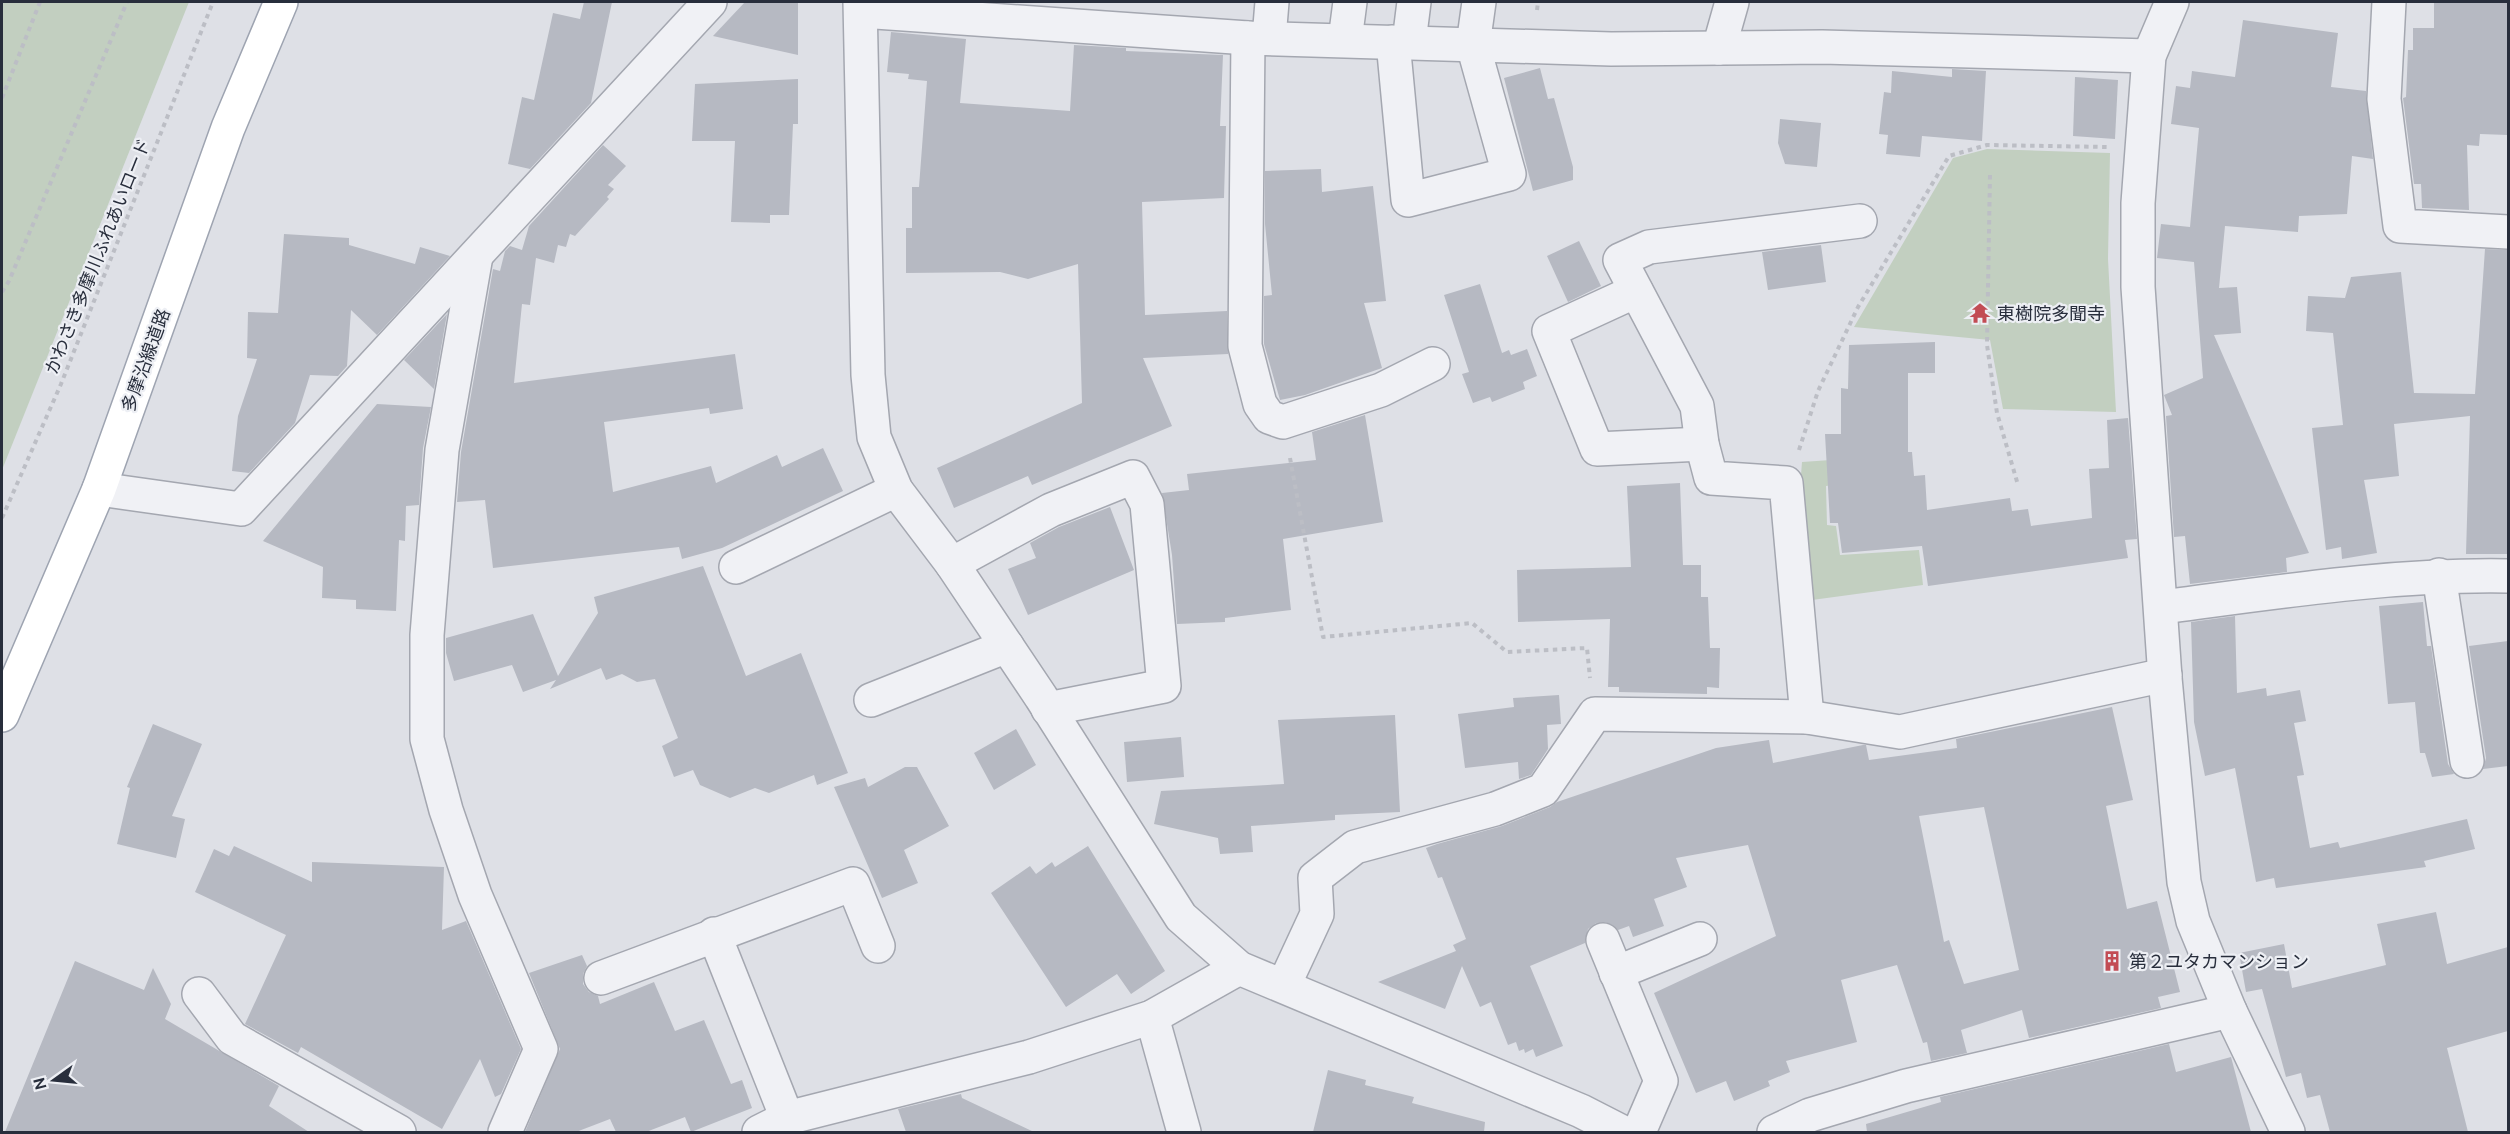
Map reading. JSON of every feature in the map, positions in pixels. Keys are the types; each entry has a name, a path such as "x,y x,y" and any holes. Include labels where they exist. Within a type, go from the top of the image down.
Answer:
{"main road":[{"name":"多摩沿線道路","path":"2,715 99,489 228,128 281,2"}],"street":[{"path":"99,489 241,509 710,2"},
{"path":"1272,2 1258,38 1245,346 1260,404 1269,417 1283,422 1381,390 1433,364"},
{"path":"1346,40 1350,2"},
{"path":"1414,2 1401,42 1408,200 1509,174 1473,45 1479,2"},
{"path":"1719,48 1732,2"},
{"path":"2172,2 2149,56 2138,203 2138,287 2165,675 2184,882 2193,921 2230,1011 2288,1132"},
{"path":"2389,2 2384,99 2400,226 2508,232"},
{"path":"1622,1132 1581,1111 1239,968 1181,917 1007,646 952,564 896,490 874,437 868,375 861,6 1258,38 1611,49 1822,47 2149,56"},
{"path":"1807,717 1786,483 1711,478 1702,444 1697,406 1620,260 1649,247 1860,221"},
{"path":"476,256 442,450 427,635 428,739 444,800 475,895 541,1049 509,1122"},
{"path":"1636,291 1549,331 1597,449 1702,444"},
{"path":"952,564 1050,510 1133,477 1148,504 1164,686 1048,709"},
{"path":"736,567 896,490"},
{"path":"2162,607 2372,580 2439,575 2508,576"},
{"path":"2439,575 2467,761"},
{"path":"871,700 1007,646"},
{"path":"1284,985 1317,914 1315,878 1355,847 1495,809 1543,790 1595,714 1807,717 1900,732 2165,675"},
{"path":"601,978 853,884 878,946"},
{"path":"714,934 773,1125 1029,1057 1152,1017 1239,968"},
{"path":"1616,973 1700,939"},
{"path":"1603,940 1661,1081 1640,1132"},
{"path":"199,994 232,1038 399,1132"},
{"path":"1774,1132 1810,1115 1906,1086 2230,1011"},
{"path":"1152,1017 1184,1132"}],"path":[{"path":"2,98 40,2"},
{"path":"2,292 9,281 127,2"},
{"name":"かわさき多摩川ふれあいロード","path":"2,518 61,384 213,2"},
{"path":"1786,483 1795,470 1802,438 1818,391 1858,307 1949,156 1987,145 2142,147"},
{"path":"1990,175 1988,345 1997,413 2018,485"},
{"path":"1283,422 1323,637 1472,623 1507,652 1587,648 1595,714"}],"green space":[{"path":"2,2 189,2 2,470"},
{"path":"1987,149 2110,153 2108,259 2116,412 2003,409 1990,340 1854,327 1953,158"},
{"path":"1831,460 1833,485 1826,486 1827,525 1836,526 1840,555 1919,550 1923,585 1812,600 1801,475 1802,462"}],"building":[{"path":"584,2 612,2 591,103 530,169 508,164 522,97 534,100 553,13 580,19"},
{"path":"745,2 798,2 798,55 713,36"},
{"path":"2434,2 2508,2 2508,135 2480,134 2479,146 2467,145 2469,210 2422,208 2421,184 2414,184 2403,98 2406,97 2408,50 2413,50 2413,28 2434,28"},
{"path":"2243,20 2338,33 2331,87 2366,91 2373,159 2352,156 2347,214 2299,216 2298,232 2225,226 2219,288 2237,287 2241,333 2214,335 2309,553 2286,558 2287,572 2190,584 2185,536 2174,537 2166,416 2172,415 2164,395 2203,378 2194,262 2157,258 2161,224 2190,227 2199,128 2171,124 2176,86 2190,88 2192,71 2235,77"},
{"path":"891,32 966,39 960,103 1070,111 1074,45 1126,48 1126,51 1223,55 1220,126 1226,126 1224,198 1142,202 1145,315 1227,311 1228,354 1143,358 1172,426 1032,485 1028,476 954,508 937,468 1082,403 1078,264 1028,279 1000,272 906,273 906,228 912,228 912,187 919,187 927,81 908,79 909,74 887,72"},
{"path":"1540,68 1548,99 1554,98 1573,167 1573,180 1533,191 1504,78"},
{"path":"1952,69 1986,71 1982,141 1922,136 1920,157 1886,154 1888,135 1879,134 1884,92 1891,93 1892,71 1952,77"},
{"path":"2075,77 2118,80 2115,139 2073,136"},
{"path":"798,79 798,124 793,124 789,215 770,215 770,223 731,222 735,141 692,141 695,84"},
{"path":"1780,119 1821,123 1817,167 1785,164 1778,143"},
{"path":"603,145 626,166 608,185 614,189 607,197 609,199 575,236 570,234 566,247 558,245 554,263 536,258 530,305 522,304 514,383 735,354 743,409 710,414 709,408 604,422 613,492 711,466 716,483 777,455 782,467 823,448 843,491 722,548 682,559 679,547 493,568 485,500 457,502 461,452 493,269 500,271 505,251 510,246 522,250 529,226"},
{"path":"1321,169 1322,192 1373,186 1386,301 1364,303 1382,368 1305,395 1280,400 1264,344 1264,296 1272,295 1265,224 1265,171"},
{"path":"284,234 349,238 349,245 415,264 420,247 450,256 377,335 351,310 347,366 338,376 310,375 295,423 249,473 232,471 238,416 257,359 247,358 248,312 278,313"},
{"path":"1579,241 1601,286 1568,302 1547,256"},
{"path":"1821,245 1826,282 1768,290 1762,252"},
{"path":"2485,249 2508,250 2508,554 2466,554 2470,416 2394,424 2399,476 2364,480 2377,553 2342,559 2341,547 2326,550 2312,428 2343,425 2333,333 2306,331 2308,296 2345,298 2351,277 2401,272 2414,393 2475,394"},
{"path":"1480,284 1502,353 1509,350 1511,355 1527,349 1537,376 1523,382 1525,389 1492,402 1490,397 1473,403 1462,374 1469,372 1444,295"},
{"path":"447,314 434,389 404,360"},
{"path":"1935,342 1935,373 1908,373 1908,452 1912,452 1914,476 1925,475 1927,510 2010,498 2012,511 2028,509 2031,526 2092,518 2089,469 2109,468 2107,420 2128,418 2137,539 2125,540 2128,558 1928,586 1922,546 1842,553 1838,523 1830,523 1825,434 1841,434 1841,388 1848,389 1849,345"},
{"path":"377,404 431,407 423,448 419,505 406,506 405,541 399,540 396,611 356,609 356,600 322,598 323,567 263,541"},
{"path":"1365,415 1383,522 1283,539 1291,610 1225,618 1225,622 1177,624 1172,555 1162,493 1189,490 1187,474 1316,460 1312,432"},
{"path":"1680,483 1683,565 1701,565 1701,597 1708,597 1710,648 1720,648 1719,688 1707,687 1707,694 1619,692 1619,687 1608,687 1610,619 1518,622 1517,570 1631,567 1627,486"},
{"path":"1110,507 1134,570 1028,615 1008,569 1036,558 1030,543 1059,527"},
{"path":"703,566 746,676 801,653 848,773 817,785 814,775 769,793 755,788 730,798 700,785 693,770 674,777 662,746 678,738 655,679 637,682 622,674 606,680 601,668 550,689 556,680 523,692 512,665 454,681 446,653 446,638 533,614 558,676 598,613 594,597"},
{"path":"2423,602 2427,646 2431,646 2448,764 2454,774 2432,777 2425,753 2420,753 2415,702 2388,704 2379,606"},
{"path":"2235,616 2237,693 2266,688 2267,696 2300,690 2306,721 2294,723 2304,775 2297,776 2310,848 2338,842 2340,848 2467,819 2475,849 2424,861 2426,867 2276,888 2274,878 2256,882 2235,768 2205,776 2194,722 2191,622"},
{"path":"2508,641 2508,766 2483,769 2486,758 2469,646"},
{"path":"1559,695 1561,724 1547,725 1548,749 1531,775 1519,779 1518,762 1465,768 1458,714 1514,707 1513,698"},
{"path":"2112,707 2133,800 2106,806 2127,909 2157,901 2180,992 2158,997 2161,1008 2029,1038 2022,1010 1961,1030 1967,1053 1931,1061 1927,1042 1923,1043 1897,965 1841,980 1857,1042 1786,1061 1790,1072 1768,1081 1770,1086 1734,1101 1726,1081 1696,1093 1654,993 1776,936 1748,845 1676,858 1687,887 1654,899 1664,926 1633,937 1629,926 1618,930 1606,922 1596,923 1588,929 1585,943 1530,966 1563,1046 1536,1057 1533,1049 1525,1053 1524,1049 1519,1051 1516,1042 1508,1045 1491,1002 1480,1007 1462,966 1445,1009 1378,982 1456,951 1453,945 1466,939 1442,877 1438,878 1426,848 1502,826 1557,802 1716,748 1769,740 1773,763 1866,745 1869,760 1957,748 1956,739","holes":["1984,807 2019,970 1964,984 1949,940 1944,942 1919,816"]},
{"path":"1395,715 1400,812 1335,815 1335,820 1251,826 1253,852 1220,854 1218,838 1154,824 1161,791 1284,784 1278,720"},
{"path":"153,724 202,744 172,816 185,819 176,858 117,844 130,788 127,787"},
{"path":"1016,729 1036,765 994,790 974,753"},
{"path":"1181,737 1184,777 1127,782 1124,742"},
{"path":"905,767 917,767 949,826 904,850 918,883 882,898 834,787 865,778 868,787"},
{"path":"234,846 312,882 312,862 444,867 442,930 466,921 521,1049 501,1094 495,1097 480,1059 442,1129 301,1047 298,1053 245,1024 286,935 195,892 214,849 229,856"},
{"path":"1088,846 1165,971 1131,994 1117,974 1066,1007 991,893 1030,866 1036,874 1052,862 1055,867"},
{"path":"2436,912 2447,964 2508,947 2508,1031 2447,1048 2468,1132 2330,1132 2320,1095 2307,1098 2301,1073 2286,1077 2262,989 2246,992 2239,953 2284,944 2292,988 2386,965 2377,924"},
{"path":"582,955 587,966 583,974 583,984 589,992 598,996 600,1004 654,982 675,1031 704,1020 731,1084 742,1080 752,1108 691,1132 685,1117 646,1132 616,1132 610,1119 576,1132 525,1132 560,1049 529,973"},
{"path":"75,961 144,990 153,968 171,1004 165,1019 279,1086 269,1106 309,1132 5,1132"},
{"path":"2169,1044 2176,1072 2231,1057 2251,1132 1867,1132 1866,1124 1941,1102 1940,1097"},
{"path":"1328,1070 1366,1080 1365,1085 1414,1097 1412,1103 1485,1122 1484,1132 1313,1132"},
{"path":"961,1094 962,1098 1034,1132 906,1132 898,1109"}],"place":[{"name":"東樹院多聞寺","path":"1980,313"},
{"name":"第２ユタカマンション","path":"2112,961"}]}
